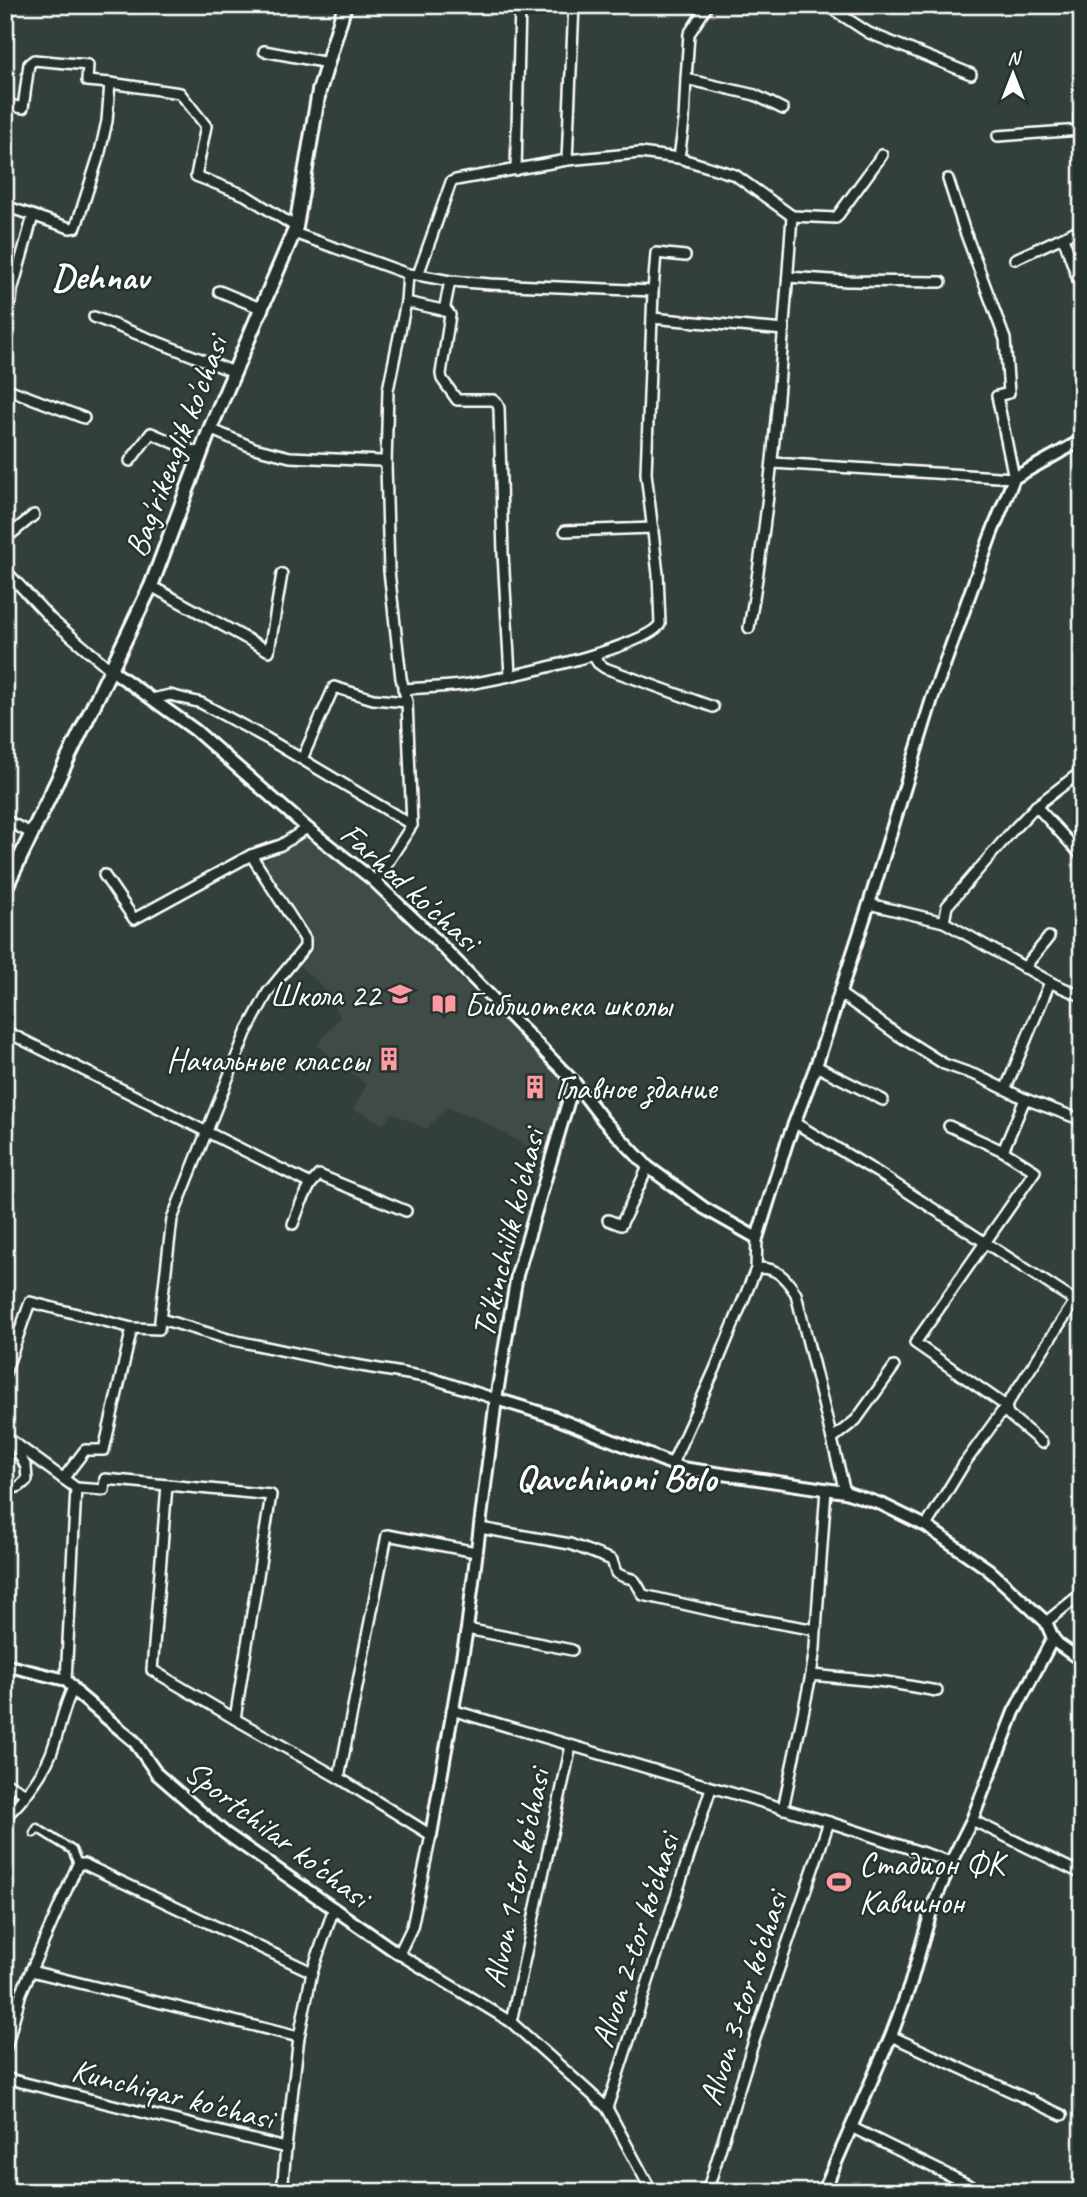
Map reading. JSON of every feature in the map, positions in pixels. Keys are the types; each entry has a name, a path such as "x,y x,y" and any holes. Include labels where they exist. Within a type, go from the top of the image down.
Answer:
{"main road":[{"name":"Bag'rikenglik ko'chasi","path":"5,889 151,586 210,429 295,230 319,91 345,5"}],"street":[{"path":"516,170 520,5"},
{"path":"568,160 574,5"},
{"path":"679,158 689,34 708,5"},
{"path":"833,7 869,33 971,74"},
{"path":"264,51 328,63"},
{"path":"5,104 23,108 29,64 34,60 88,65 87,81 180,93 206,126 196,176 245,195 295,230 408,274 450,281 548,288 653,291"},
{"path":"686,79 755,95 783,108"},
{"path":"5,206 70,228 76,227 100,152 107,121 110,83"},
{"path":"998,136 1080,130 1079,116 1082,116"},
{"path":"418,275 451,182 568,160 640,153 679,158 735,175 792,216 836,218 882,155"},
{"path":"672,1464 756,1269 757,1238 787,1142 816,1066 932,699 1014,478 997,396 1010,393 1005,339 948,179"},
{"path":"5,317 11,301 9,289 33,216"},
{"path":"749,628 773,463 792,216"},
{"path":"1015,259 1082,228"},
{"path":"1063,237 1082,291"},
{"path":"403,689 464,685 510,675 593,655 657,629 660,624 660,593 646,473 653,291 656,253 685,256"},
{"path":"375,882 412,825 408,702 403,689 389,571 386,465 388,390 406,302 408,274"},
{"path":"788,277 941,282"},
{"path":"444,311 450,281"},
{"path":"219,291 260,308"},
{"path":"406,302 444,311 450,315 442,379 457,400 494,400 498,403 510,675"},
{"path":"94,317 234,372"},
{"path":"652,318 783,331"},
{"path":"5,388 84,418"},
{"path":"210,429 254,448 290,457 381,461 386,465"},
{"path":"130,461 151,433 200,454"},
{"path":"773,463 1014,478 1082,440"},
{"path":"5,539 34,515"},
{"path":"565,531 653,528"},
{"path":"5,570 52,620 110,669"},
{"path":"151,586 269,651 282,575"},
{"path":"593,655 605,668 713,707"},
{"name":"Farhod ko'chasi","path":"110,669 195,730 307,828 375,882 430,934 574,1082 604,1121 648,1167 704,1209 757,1238"},
{"path":"302,759 334,687 373,699 408,702"},
{"path":"152,699 170,695 201,703 412,825"},
{"path":"944,922 947,906 1036,806 1082,771"},
{"path":"1036,806 1082,856"},
{"path":"5,820 31,833"},
{"path":"104,875 134,919 251,855 281,845 307,828"},
{"path":"5,1373 30,1302 132,1328 159,1329 172,1219 246,1032 268,992 305,947 305,939 251,855"},
{"path":"869,904 944,922 1050,982 1082,996"},
{"path":"1024,968 1049,937"},
{"path":"1006,1088 1050,982"},
{"path":"839,993 944,1064 1082,1120"},
{"path":"5,1031 311,1184"},
{"path":"816,1066 883,1100"},
{"name":"To'kinchilik ko'chasi","path":"431,1835 467,1629 496,1399 517,1275 574,1082"},
{"path":"1003,1151 1025,1099"},
{"path":"795,1123 880,1174 1075,1301 964,1464 926,1526"},
{"path":"950,1126 1003,1151 1035,1171 915,1343 1006,1406 1007,1414 1042,1443"},
{"path":"608,1220 621,1225 648,1167"},
{"path":"293,1224 301,1203 318,1175 406,1211"},
{"path":"756,1269 769,1268 778,1273 790,1282 796,1294 845,1492"},
{"path":"161,1320 228,1339 431,1378 548,1415 682,1468 845,1492 881,1504 926,1526 988,1569 1046,1622 1053,1638 1082,1661"},
{"path":"63,1479 85,1450 104,1450 132,1328"},
{"path":"833,1438 856,1420 894,1367"},
{"path":"9,1439 76,1488 104,1490 105,1479 271,1495 234,1719"},
{"path":"5,1491 20,1486 27,1480 26,1467 9,1439"},
{"path":"167,1485 152,1671 339,1778 431,1835 412,1927 399,1954 511,2021 607,2108 652,2192"},
{"path":"5,1816 26,1794 54,1748 69,1684 76,1488"},
{"path":"783,1809 811,1675 826,1489"},
{"path":"480,1528 570,1544 612,1560 615,1573 633,1578 638,1582 643,1595 727,1615 816,1630"},
{"path":"339,1778 387,1535 476,1552"},
{"path":"1046,1622 1082,1594"},
{"path":"467,1629 572,1650"},
{"path":"824,2192 891,2036 910,1985 932,1908 951,1862 972,1820 1014,1712 1053,1638"},
{"name":"Sportchilar ko‘chasi","path":"5,1665 69,1684 134,1741 157,1774 225,1833 399,1954"},
{"path":"811,1675 937,1690"},
{"path":"452,1710 829,1822 951,1862"},
{"name":"Alvon 1-tor ko‘chasi","path":"511,2021 571,1746"},
{"path":"5,1782 26,1794"},
{"name":"Alvon 2-tor ko‘chasi","path":"607,2108 711,1788"},
{"path":"972,1820 1082,1874"},
{"name":"Alvon 3-tor ko‘chasi","path":"707,2192 752,2047 829,1822"},
{"path":"5,2051 21,1993 78,1864 72,1850 37,1828 34,1833"},
{"path":"78,1864 84,1864 312,1972"},
{"path":"286,2148 299,2037 312,1972 334,1908"},
{"path":"31,1971 299,2037"},
{"path":"891,2036 1062,2115"},
{"name":"Kunchiqar ko'chasi","path":"5,2078 286,2148 282,2192"},
{"path":"851,2127 983,2192"}],"shaded area":[{"name":"Школа 22","path":"306,833 409,923 480,1000 570,1084 545,1156 474,1117 447,1108 426,1129 392,1113 384,1124 353,1109 367,1085 317,1045 340,1017 323,987 300,966 315,947 260,864"}],"place":[{"name":"Школа 22","path":"400,994"},
{"name":"Библиотека школы","path":"444,1004"},
{"name":"Начальные классы","path":"389,1059"},
{"name":"Главное здание","path":"535,1087"},
{"name":"Стадион ФК Кавчинон","path":"839,1882"}],"district":[{"name":"Dehnav","path":"100,276"},
{"name":"Qavchinoni Bolo","path":"616,1477"}]}
